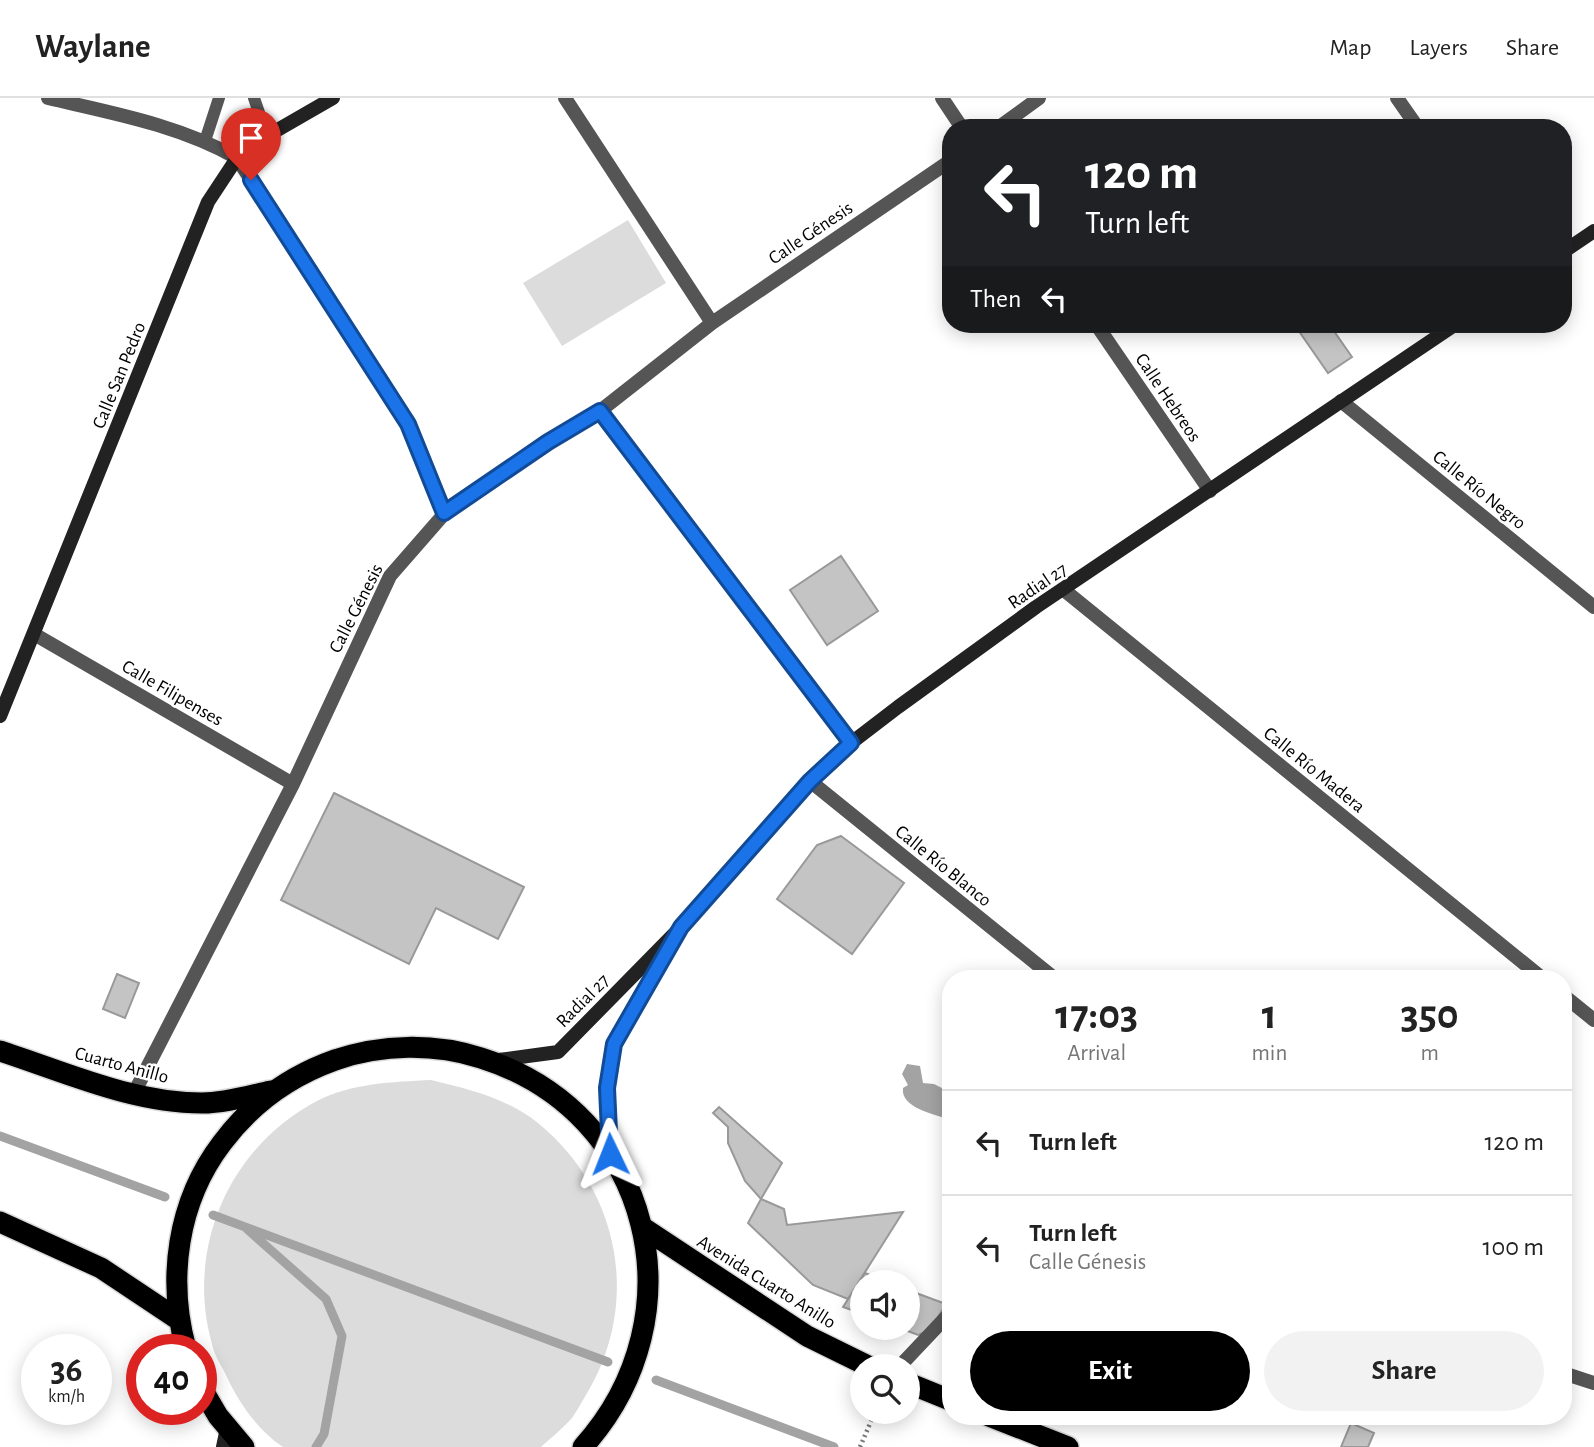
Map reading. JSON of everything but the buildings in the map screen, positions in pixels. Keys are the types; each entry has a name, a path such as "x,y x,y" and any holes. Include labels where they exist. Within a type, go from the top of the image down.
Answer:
{"highway":[{"path":"182,1334 176,1287 177,1254 184,1222 194,1191 209,1161 228,1135 251,1111 292,1080 326,1064 380,1050 436,1048 491,1061 526,1076 558,1098 586,1124 610,1154 629,1189 642,1227 648,1261 649,1294 641,1345 619,1399 583,1447"},
{"name":"Cuarto Anillo","path":"0,1051 133,1095 168,1101 205,1103 276,1090"},
{"path":"0,1222 101,1268 179,1320"},
{"name":"Avenida Cuarto Anillo","path":"642,1227 807,1336 850,1357"},
{"path":"920,1388 942,1397"},
{"path":"217,1421 225,1438 244,1447"},
{"path":"1012,1425 1068,1447"}],"street":[{"path":"48,98 79,102 177,130 237,158 408,424 444,513"},
{"name":"Calle San Pedro","path":"0,716 208,202 237,158 267,136 333,98"},
{"path":"565,98 712,323"},
{"path":"942,98 956,119"},
{"path":"1010,119 1039,98"},
{"path":"1396,98 1411,119"},
{"name":"Calle Génesis","path":"133,1095 293,785 390,576 444,513 548,442 600,411 712,323 942,166"},
{"path":"1572,246 1594,231"},
{"name":"Calle Hebreos","path":"1102,333 1210,491"},
{"name":"Radial 27","path":"491,1061 558,1052 681,927 810,781 851,743 1004,630 1443,333"},
{"name":"Calle Río Negro","path":"1341,401 1594,607"},
{"path":"600,411 851,743"},
{"name":"Calle Río Madera","path":"1064,590 1532,970"},
{"name":"Calle Filipenses","path":"34,634 293,785"},
{"name":"Calle Río Blanco","path":"810,781 1044,970"},
{"name":"Radial 27","path":"610,1154 607,1088 614,1044 681,927"},
{"path":"1572,1002 1594,1020"},
{"path":"911,1354 942,1321"},
{"path":"1572,1376 1594,1383"}],"lane":[{"path":"205,141 219,98"},
{"path":"254,98 267,136"}],"path":[{"path":"860,1447 870,1424"}],"shaded area":[{"path":"628,220 666,283 562,346 523,283"},
{"path":"907,1064 920,1066 923,1083 942,1088 942,1117 907,1101 903,1088 908,1085 902,1074"},
{"path":"431,1080 487,1096 526,1114 566,1150 588,1181 604,1215 614,1250 617,1287 613,1324 603,1360 586,1395 572,1418 541,1447 283,1447 249,1414 217,1359 217,1334 210,1334 205,1308 205,1272 210,1237 221,1204 238,1173 260,1145 286,1121 317,1101 344,1090"}],"waterway":[{"path":"0,1136 165,1197"},
{"path":"213,1215 608,1362"},
{"path":"247,1229 326,1299 342,1336 324,1434 316,1447"},
{"path":"656,1380 834,1447"}],"route":[{"path":"251,180 408,424 444,513 548,442 600,411 851,743 810,781 681,927 614,1044 607,1088 610,1154"}]}
